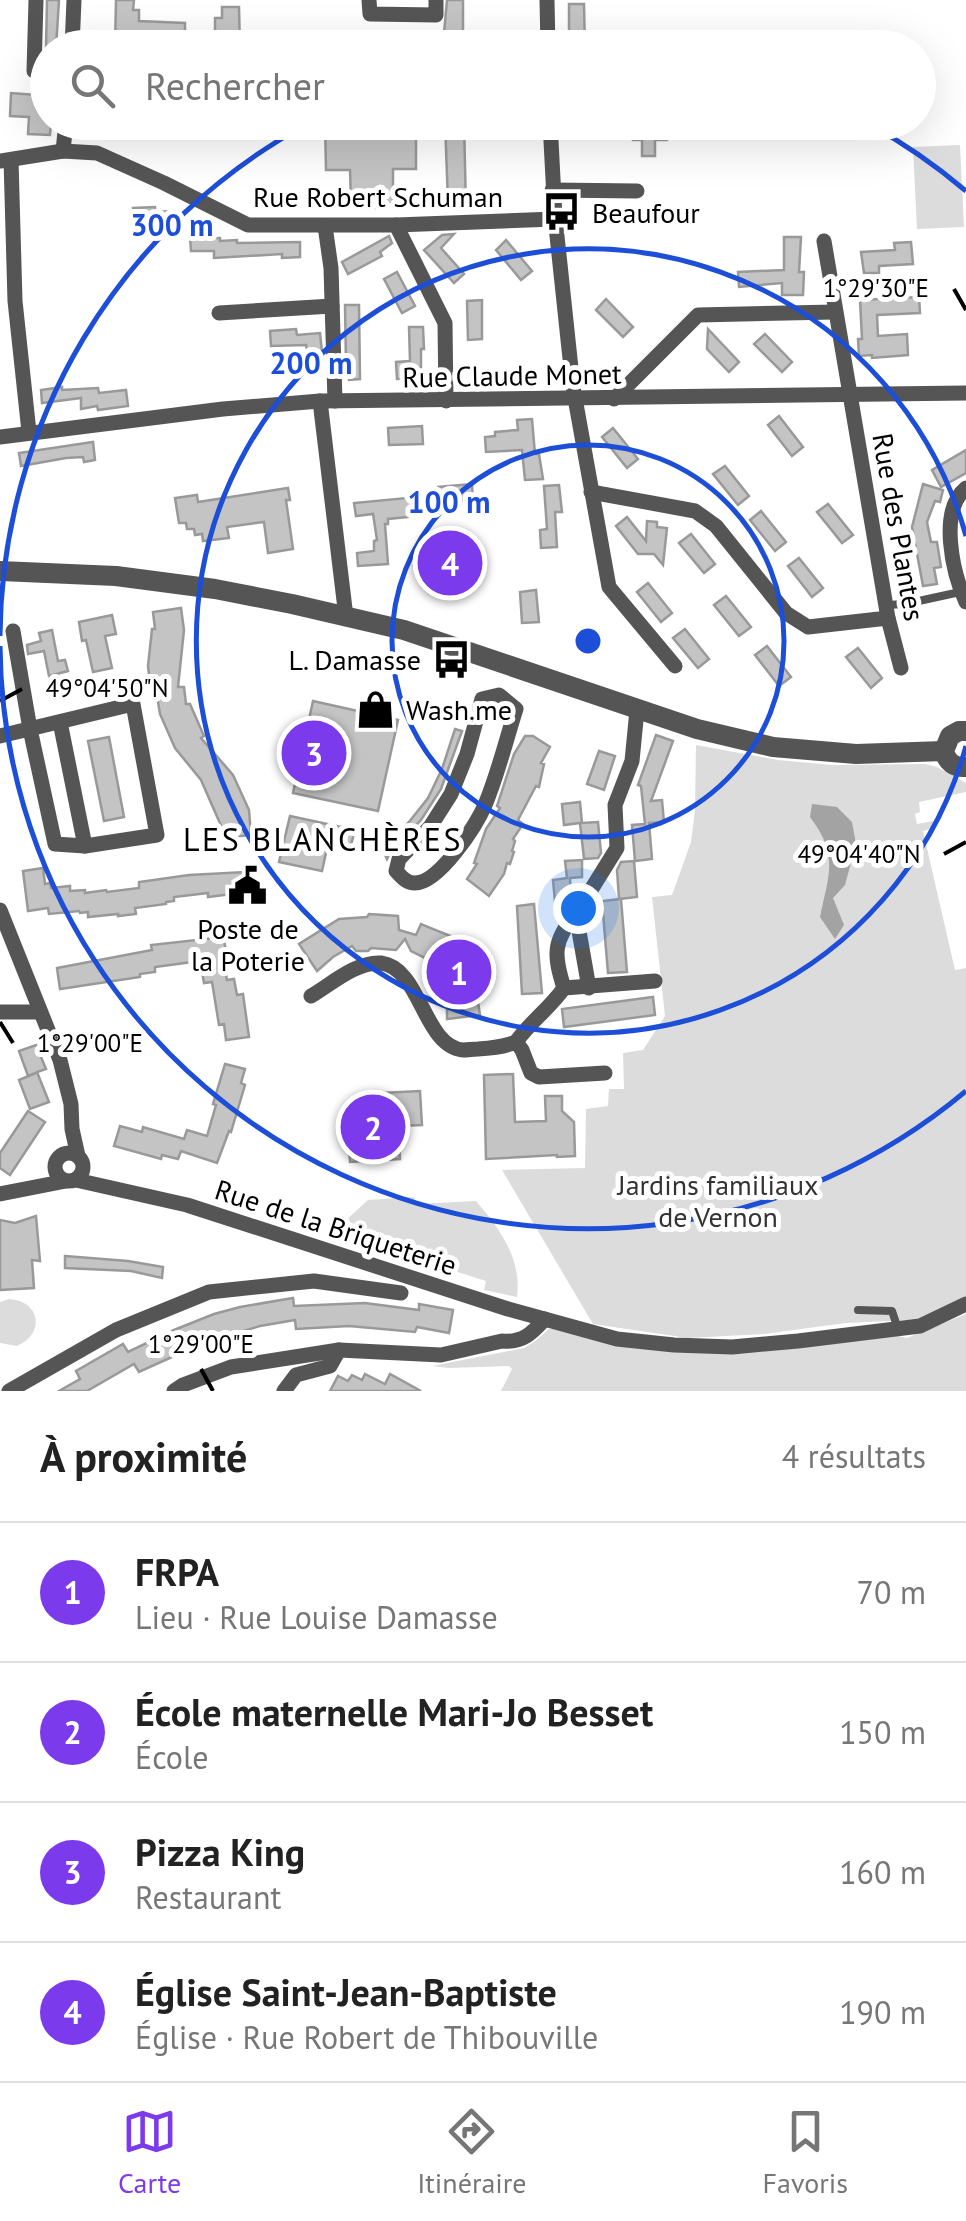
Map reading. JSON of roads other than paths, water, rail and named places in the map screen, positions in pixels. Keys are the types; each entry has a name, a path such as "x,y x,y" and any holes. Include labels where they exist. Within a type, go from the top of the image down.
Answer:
{"street":[{"path":"35,30 36,0"},
{"path":"73,30 74,0"},
{"path":"369,0 370,14 436,16 436,0"},
{"path":"547,0 548,30"},
{"path":"28,432 6,161 63,151 64,140"},
{"path":"551,140 552,190 575,399 609,588 675,666"},
{"name":"Rue Robert Schuman","path":"63,151 97,152 248,225 555,219"},
{"path":"552,190 637,191"},
{"path":"396,225 444,323 446,401"},
{"path":"325,226 332,306 327,401 346,616"},
{"name":"Rue des Plantes","path":"824,241 887,612 901,668"},
{"path":"219,313 332,306"},
{"path":"614,398 698,315 835,312"},
{"name":"Rue Claude Monet","path":"0,437 223,409 327,401 966,393"},
{"path":"964,597 957,584 950,514 966,488"},
{"path":"591,492 695,510 716,526 786,613 808,627 887,612"},
{"path":"0,571 116,576 216,589 346,616 400,630 697,730 773,747 856,754 944,751"},
{"path":"0,736 30,729 60,722 134,704 157,835 85,846 55,844 30,729 13,631"},
{"path":"498,695 502,664"},
{"path":"498,695 516,709 485,806 461,845 428,879 417,883 405,881 396,871 400,858 430,827 451,794 482,699 498,695"},
{"path":"564,988 556,964 557,942 618,848 615,805 632,761 637,710"},
{"path":"60,722 85,846"},
{"path":"966,731 959,730 950,736 944,751 954,766 966,767"},
{"path":"0,910 60,1060 71,1104 76,1171"},
{"path":"576,914 589,988"},
{"path":"312,996 362,966 380,963 403,976 443,1042 460,1050 516,1042 564,988"},
{"path":"564,988 655,982"},
{"path":"0,1012 40,1012"},
{"path":"516,1042 531,1074 539,1078 605,1073"},
{"path":"72,1129 56,1174 76,1171"},
{"path":"58,1161 70,1153 76,1171"},
{"name":"Rue de la Briqueterie","path":"20,1189 58,1161"},
{"name":"Rue de la Briqueterie","path":"0,1194 76,1171 110,1188 234,1219 508,1310 617,1339 674,1346 732,1347 920,1326 966,1304"},
{"path":"9,1391 116,1330 209,1292 314,1282 401,1293"},
{"path":"502,1340 508,1310"},
{"path":"174,1391 231,1367 339,1350 441,1355 502,1340 510,1342 528,1338 544,1319"},
{"path":"284,1391 296,1375 330,1366 339,1350"}],"lane":[{"path":"887,612 906,604 964,597"},
{"path":"858,1310 892,1311 898,1328"}],"place":[{"name":"Beaufour","path":"562,212"},
{"name":"Église Saint-Jean-Baptiste","path":"450,563"},
{"name":"L. Damasse","path":"451,659"},
{"name":"Wash.me","path":"376,709"},
{"name":"Pizza King","path":"314,753"},
{"name":"Poste de la Poterie","path":"248,886"},
{"name":"FRPA","path":"459,972"},
{"name":"École maternelle Mari-Jo Besset","path":"373,1127"}],"district":[{"name":"LES BLANCHÈRES","path":"323,839"}],"park label":[{"name":"Jardins familiaux de Vernon","path":"718,1200"}]}
